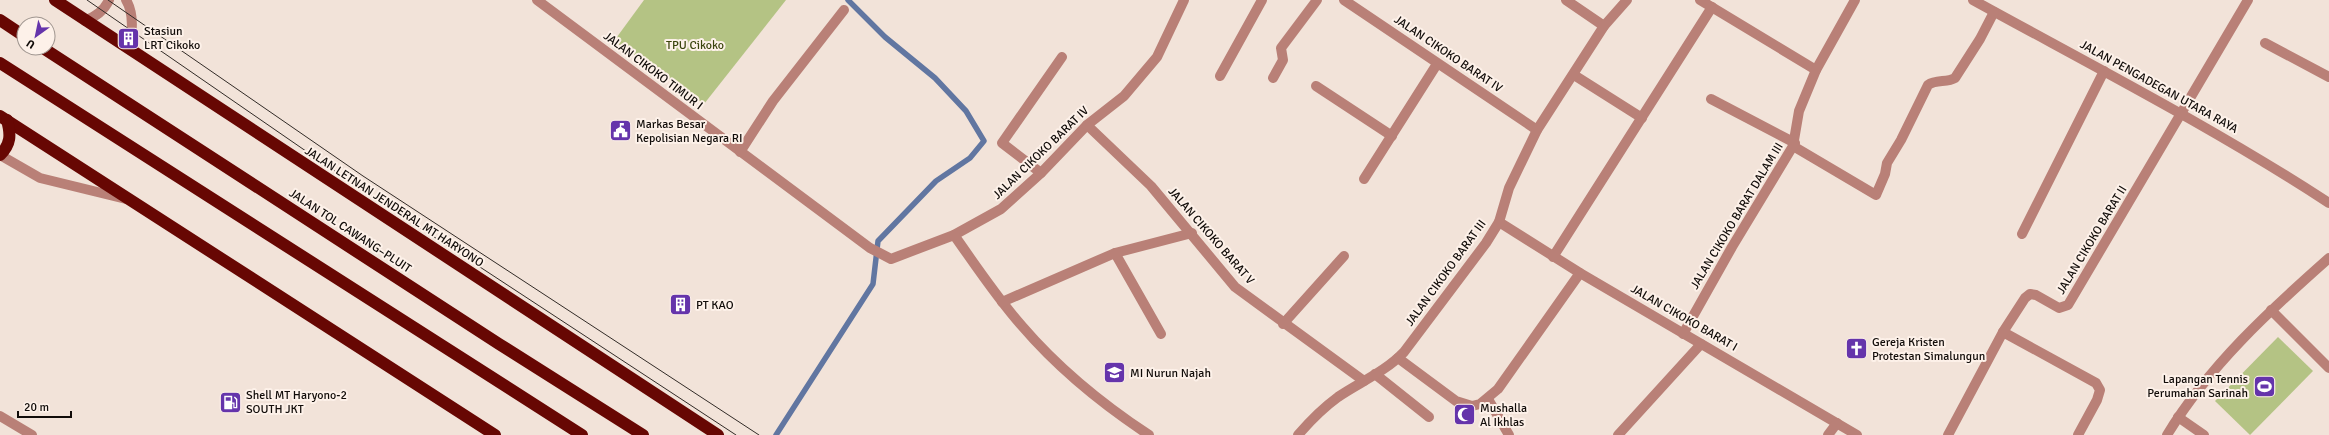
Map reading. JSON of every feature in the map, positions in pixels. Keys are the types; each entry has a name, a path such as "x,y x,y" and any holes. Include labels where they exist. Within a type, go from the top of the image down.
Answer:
{"highway":[{"name":"JALAN LETNAN JENDERAL MT HARYONO","path":"55,0 718,435"},
{"path":"0,20 16,31"},
{"name":"JALAN TOL CAWANG–PLUIT","path":"55,56 492,340 643,435"},
{"path":"0,62 582,435"},
{"path":"0,155 10,141 11,135 4,118"},
{"path":"4,118 495,435"}],"street":[{"path":"86,21 96,17 106,8 109,0"},
{"path":"126,0 131,20 132,33 128,48"},
{"name":"JALAN CIKOKO TIMUR I","path":"537,0 870,248"},
{"name":"JALAN CIKOKO BARAT IV","path":"870,248 888,258 894,258 954,235 1001,209 1041,174 1087,125 1124,96 1157,57 1184,0"},
{"path":"1220,76 1262,0"},
{"path":"1273,78 1283,60 1281,48 1317,0"},
{"name":"JALAN CIKOKO BARAT IV","path":"1344,0 1537,130"},
{"path":"1566,0 1604,26"},
{"name":"JALAN CIKOKO BARAT III","path":"1298,435 1324,408 1398,358 1486,243 1499,222 1509,188 1537,130 1574,75 1604,26 1627,0"},
{"path":"1700,0 1816,70"},
{"name":"JALAN CIKOKO BARAT DALAM III","path":"1683,334 1732,247 1794,145 1799,111 1816,70 1855,0"},
{"name":"JALAN PENGADEGAN UTARA RAYA","path":"1973,0 2183,114 2270,165 2329,203"},
{"path":"2183,114 2248,0"},
{"path":"1553,257 1712,7"},
{"path":"740,152 773,101 844,10"},
{"path":"1711,98 1876,194 1885,174 1887,163 1901,140 1929,84 1935,81 1950,81 1955,78 1980,39 1994,12"},
{"path":"2265,43 2329,77"},
{"path":"1041,174 1002,143 1062,57"},
{"path":"1364,179 1438,64"},
{"path":"2022,234 2104,71"},
{"path":"1574,75 1642,118"},
{"path":"1316,86 1392,136"},
{"name":"JALAN CIKOKO BARAT II","path":"1948,435 2003,332 2025,298 2030,294 2036,295 2059,308 2068,305 2183,114"},
{"name":"JALAN CIKOKO BARAT V","path":"1087,125 1151,186 1235,287 1283,324 1364,380"},
{"path":"0,155 40,178 136,202"},
{"name":"JALAN CIKOKO BARAT I","path":"1499,222 1553,257 1857,435"},
{"path":"1002,302 1115,253 1192,234"},
{"path":"954,235 1002,302 1022,327 1099,400 1149,435"},
{"path":"1115,253 1161,334"},
{"path":"1283,324 1344,256"},
{"path":"2167,435 2178,417 2208,378 2271,310 2329,258"},
{"path":"1398,358 1456,401 1472,406 1488,399 1498,389 1580,273"},
{"path":"2271,310 2329,368"},
{"path":"2003,332 2096,383 2100,390 2097,400 2078,435"},
{"path":"1618,435 1701,344"},
{"path":"1375,374 1429,417"},
{"path":"1488,399 1509,435"},
{"path":"0,416 32,435"},
{"path":"2178,417 2204,435"},
{"path":"1828,435 1837,423"}],"green space":[{"name":"TPU Cikoko","path":"644,0 786,0 704,104 614,41"},
{"name":"Lapangan Tennis Perumahan Sarinah","path":"2278,337 2313,371 2250,435 2215,401"}],"waterway":[{"path":"776,435 873,284 878,241 936,181 970,158 984,141 966,111 935,78 885,37 848,0"}],"tram line":[{"path":"87,0 358,187 736,435"},
{"path":"108,0 363,176 759,435"}],"place":[{"name":"Stasiun LRT Cikoko","path":"129,38"},
{"name":"Markas Besar Kepolisian Negara RI","path":"621,131"},
{"name":"PT KAO","path":"681,305"},
{"name":"Gereja Kristen Protestan Simalungun","path":"1857,349"},
{"name":"MI Nurun Najah","path":"1114,373"},
{"name":"Lapangan Tennis Perumahan Sarinah","path":"2264,386"},
{"name":"Shell MT Haryono-2 SOUTH JKT","path":"231,402"},
{"name":"Mushalla Al Ikhlas","path":"1464,415"}]}
